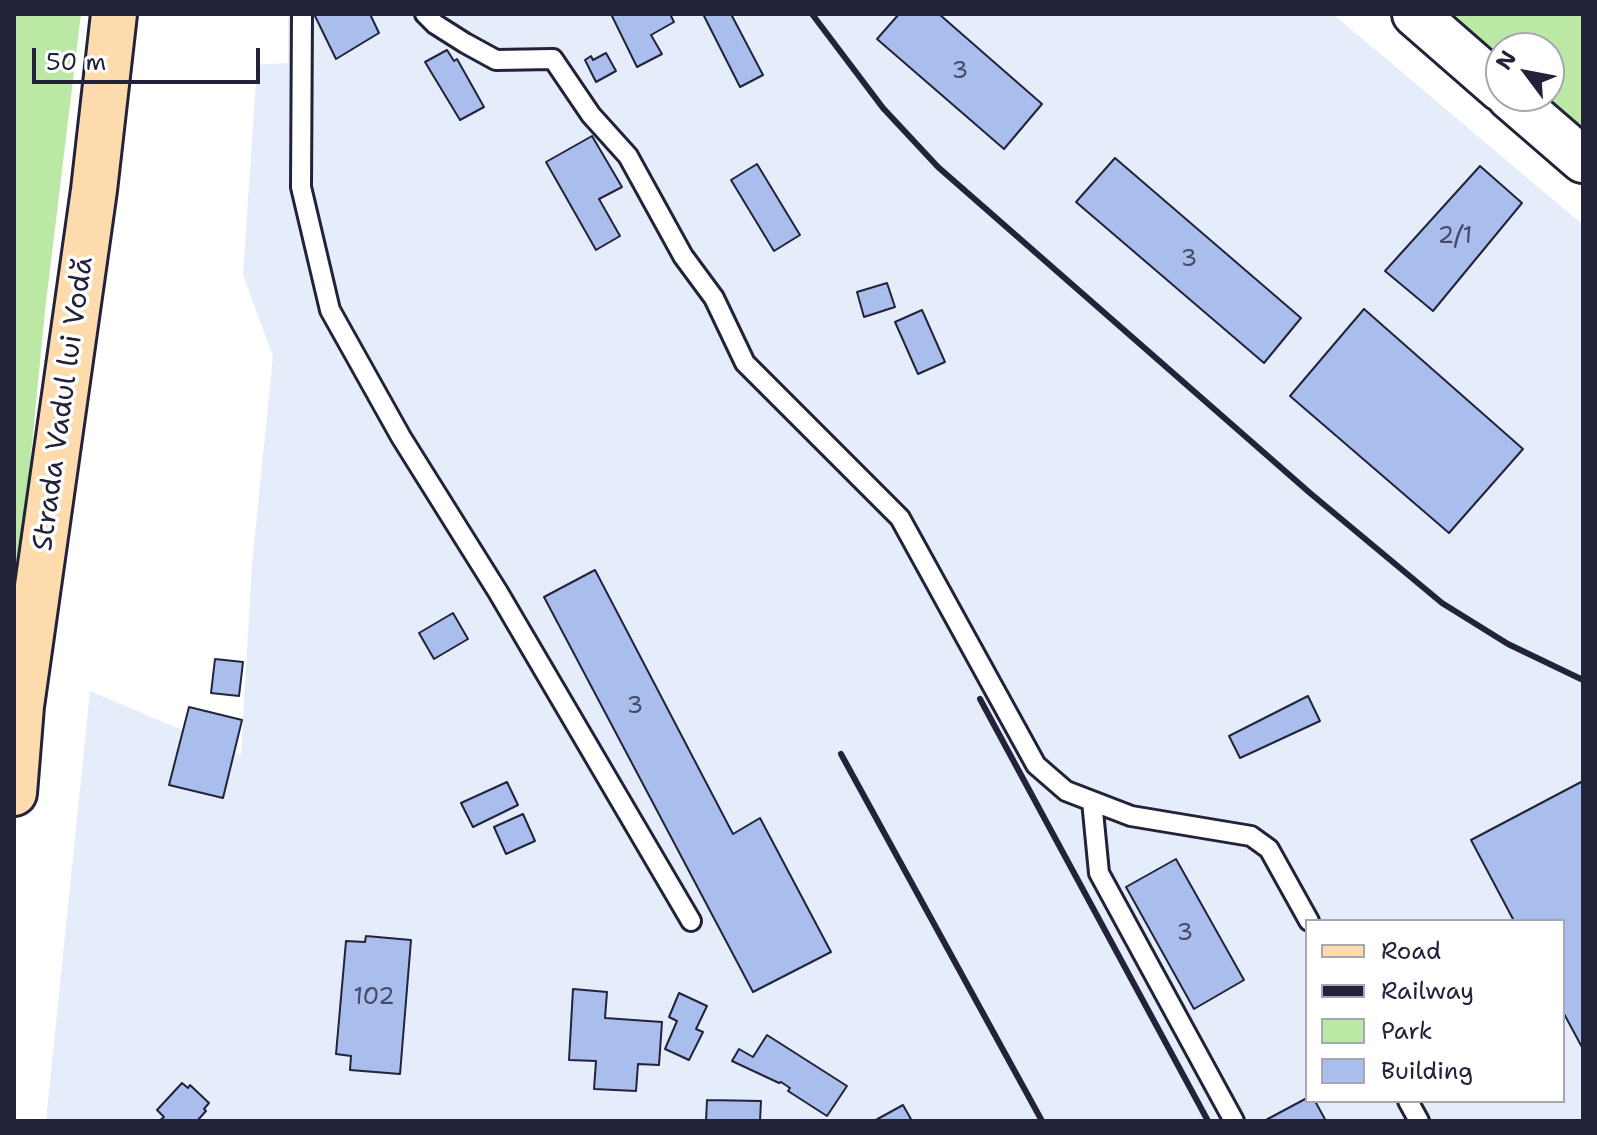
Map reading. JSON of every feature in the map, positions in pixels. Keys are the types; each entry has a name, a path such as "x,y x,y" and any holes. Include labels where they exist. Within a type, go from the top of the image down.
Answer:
{"main road":[{"name":"Strada Vadul lui Vodă","path":"14,793 21,706 94,190 114,14"}],"street":[{"path":"1415,14 1485,75"},
{"path":"1528,112 1583,160"}],"lane":[{"path":"302,14 301,187 330,310 401,437 498,592 691,921"},
{"path":"425,14 455,37 496,60 553,59 591,115 628,156 683,256 714,298 745,363 900,518 1036,765 1066,791 1131,816 1251,836 1269,849 1308,919"},
{"path":"1092,801 1099,873 1234,1121"},
{"path":"1409,1103 1419,1121"}],"shaded area":[{"path":"288,14 1333,14 1583,225 1583,1121 46,1121 90,691 241,755 252,564 273,356 243,275 257,65 288,63"}],"green space":[{"path":"14,14 81,14 45,311 14,631"},
{"path":"1446,14 1583,14 1583,131 1561,112 1565,112 1565,32 1485,32 1485,47"}],"building":[{"path":"314,14 370,14 379,33 336,59"},
{"path":"611,14 670,14 674,22 651,35 662,54 637,67"},
{"path":"703,14 731,14 763,75 740,87"},
{"path":"899,14 939,14 1042,104 1004,149 877,39"},
{"path":"447,50 454,61 457,59 484,107 460,120 425,62"},
{"path":"606,53 616,71 596,82 585,60 591,56 593,60"},
{"path":"592,136 622,187 599,199 620,236 596,250 546,162"},
{"path":"1115,158 1301,318 1264,363 1076,202"},
{"path":"757,164 800,235 774,251 731,180"},
{"path":"1480,166 1522,203 1433,311 1385,271"},
{"path":"887,283 895,307 864,317 857,292"},
{"path":"1364,309 1523,449 1449,533 1290,396"},
{"path":"922,310 945,362 918,374 895,322"},
{"path":"595,570 733,834 760,818 831,952 753,992 544,597"},
{"path":"453,613 468,639 434,659 419,633"},
{"path":"215,659 243,662 239,696 211,693"},
{"path":"1308,696 1320,721 1240,758 1229,736"},
{"path":"189,707 242,720 223,798 169,785"},
{"path":"1583,781 1583,1049 1565,1016 1565,919 1513,919 1471,840"},
{"path":"507,782 518,805 473,827 461,803"},
{"path":"523,814 535,841 506,854 494,827"},
{"path":"1176,859 1244,980 1194,1009 1126,887"},
{"path":"366,936 411,940 400,1074 350,1070 351,1056 336,1054 346,941 365,942"},
{"path":"573,989 607,992 605,1018 662,1022 659,1065 638,1064 636,1091 594,1089 596,1061 569,1060"},
{"path":"679,993 707,1006 696,1029 703,1032 689,1060 665,1049 677,1021 669,1017"},
{"path":"767,1035 847,1086 827,1116 788,1091 790,1088 781,1082 732,1061 739,1049 753,1057"},
{"path":"182,1083 188,1088 190,1085 209,1103 204,1109 206,1111 197,1121 159,1121 164,1117 157,1110"},
{"path":"1305,1099 1305,1103 1316,1103 1326,1121 1264,1121"},
{"path":"707,1100 761,1101 760,1121 706,1121"},
{"path":"903,1105 912,1121 874,1121"}],"railway":[{"path":"812,14 883,108 938,167 1310,493 1442,603 1508,644 1583,680"},
{"path":"980,699 1208,1121"},
{"path":"841,754 1042,1121"}]}
